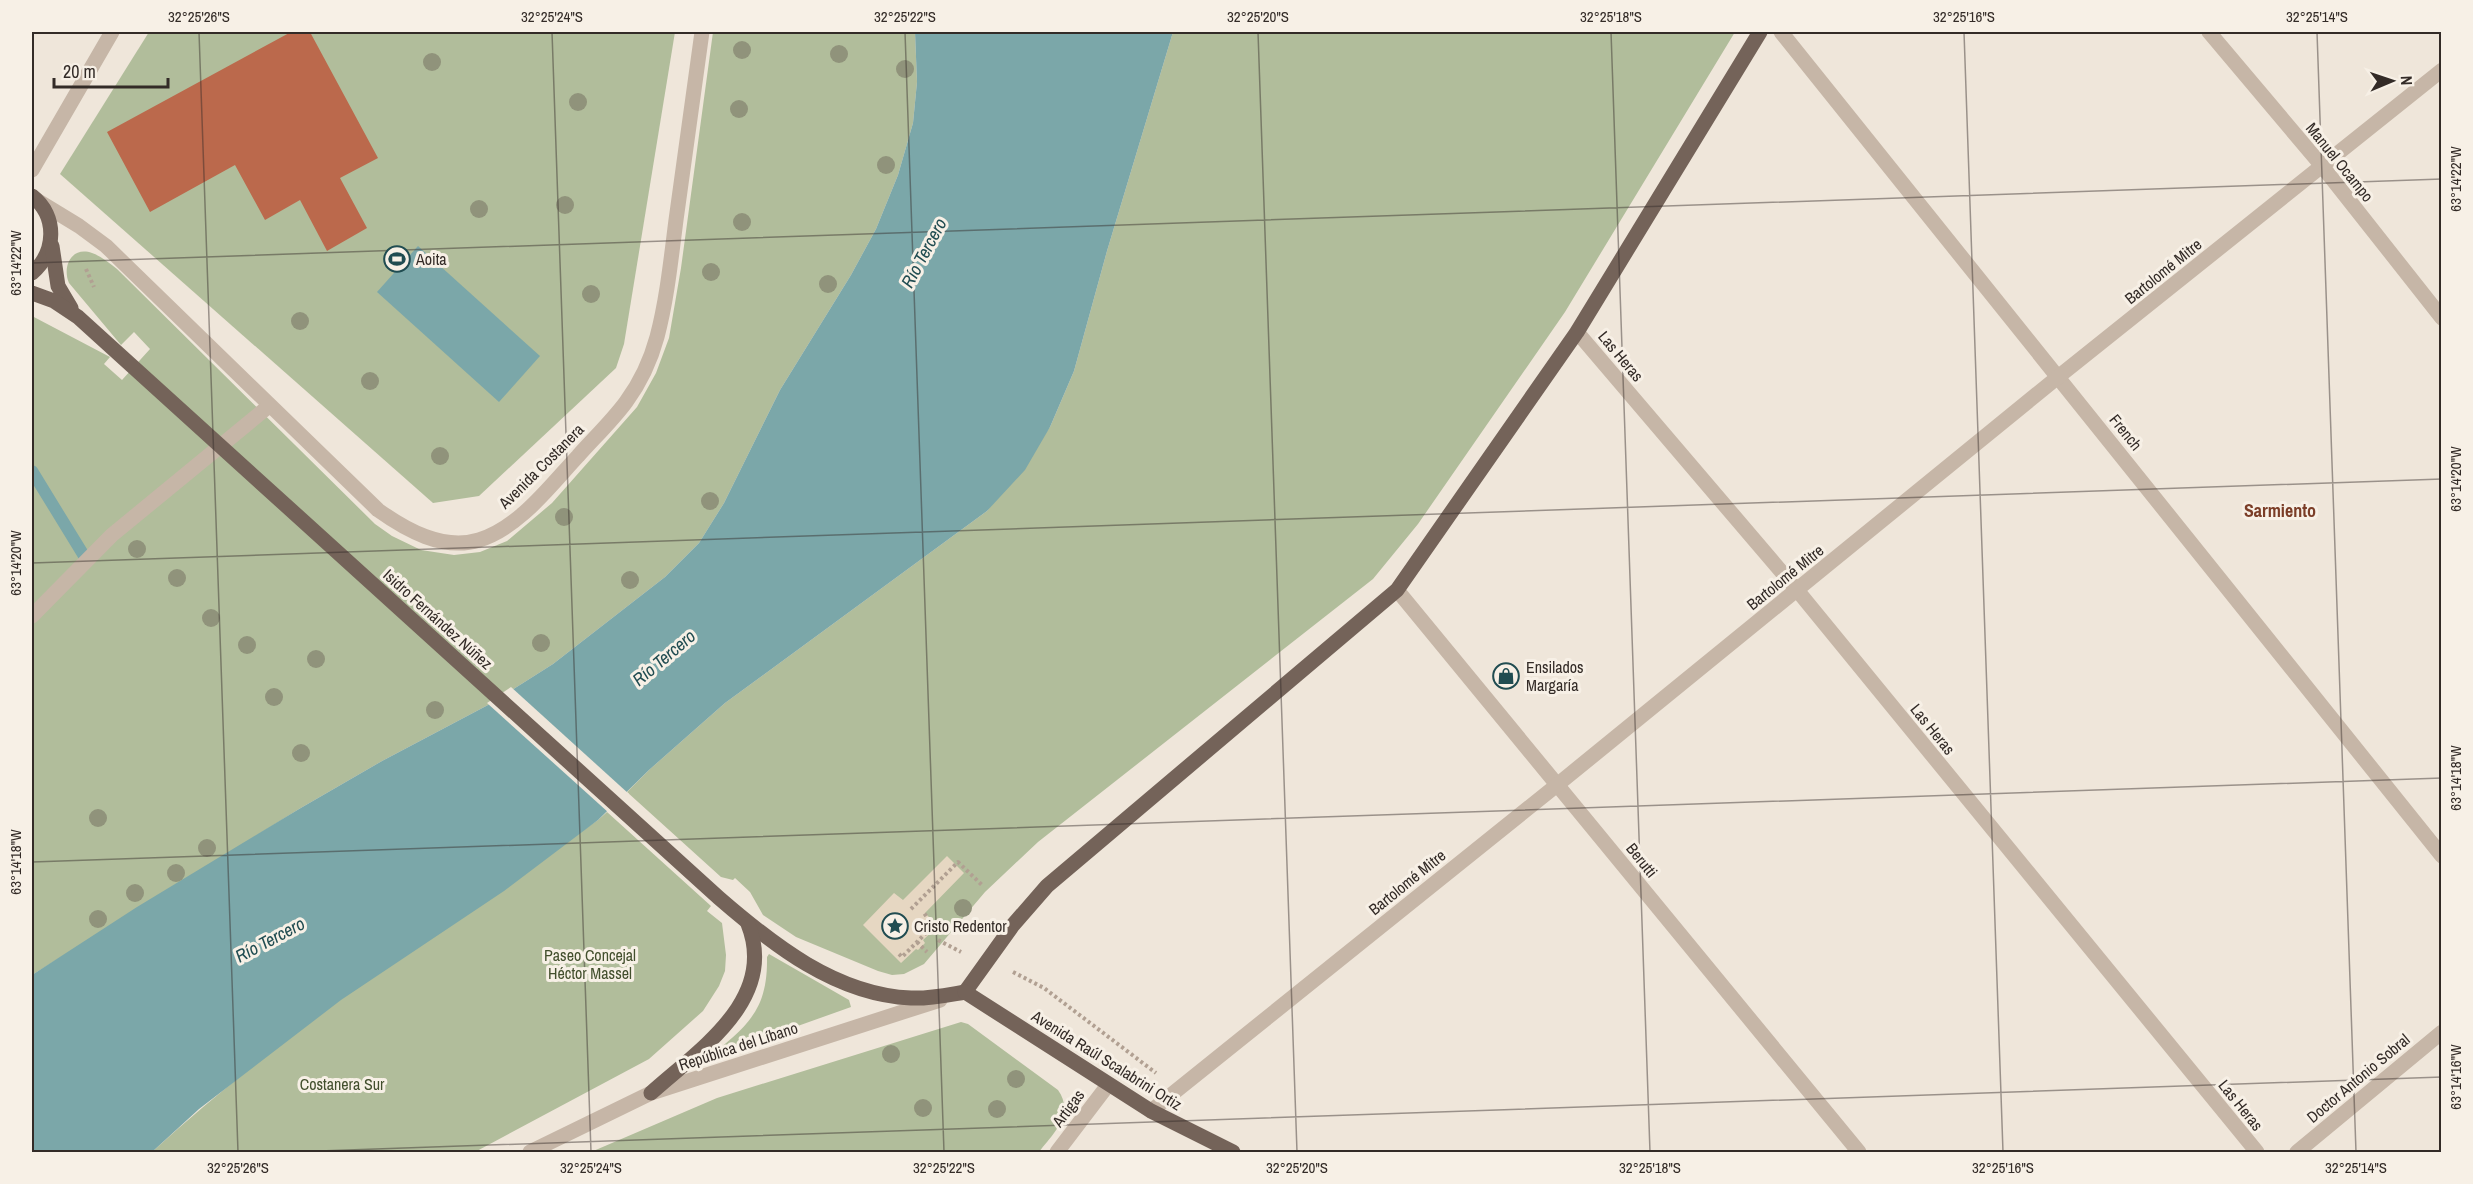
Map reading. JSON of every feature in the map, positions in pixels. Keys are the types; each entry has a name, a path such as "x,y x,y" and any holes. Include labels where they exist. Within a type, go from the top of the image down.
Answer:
{"main road":[{"path":"748,924 775,945 859,988 910,998 965,992 1013,925 1047,886 1397,590 1577,332 1760,32"},
{"path":"35,199 49,220 57,286 78,317"},
{"path":"32,273 45,259 51,236"},
{"path":"32,293 54,301 78,317"},
{"name":"Isidro Fernández Núñez","path":"78,317 748,924"},
{"path":"651,1093 710,1039 746,998 755,965 752,936 748,924"},
{"name":"Avenida Raúl Scalabrini Ortiz","path":"965,992 1151,1111 1233,1152"}],"street":[{"path":"32,170 112,32"},
{"name":"Avenida Costanera","path":"35,199 79,226 102,244 378,510 416,534 455,543 477,541 500,531 519,517 611,420 627,400 646,367 657,337 669,268 702,32"},
{"name":"French","path":"1781,32 2442,855"},
{"name":"Manuel Ocampo","path":"2209,32 2322,166 2442,318"},
{"name":"Bartolomé Mitre","path":"1151,1111 1557,785 2058,377 2442,70"},
{"name":"Las Heras","path":"1577,332 1797,590 2256,1152"},
{"path":"32,616 112,535 269,406"},
{"name":"Berutti","path":"1397,590 1858,1152"},
{"name":"República del Líbano","path":"531,1152 651,1093 965,992"},
{"name":"Doctor Antonio Sobral","path":"2297,1152 2442,1032"},
{"name":"Artigas","path":"1057,1152 1108,1084"}],"path":[{"path":"96,292 84,266 102,244"},
{"path":"911,909 958,862 983,886"},
{"path":"899,954 902,957 933,926 924,913"},
{"path":"938,940 984,964 1013,972 1044,988 1177,1090"},
{"path":"917,942 927,952"}],"green space":[{"name":"Aoita","path":"149,32 675,32 624,344 616,368 479,496 433,503 60,174"},
{"path":"713,32 915,32 917,82 913,123 898,175 876,229 851,275 780,390 724,503 699,543 665,577 553,664 488,705 382,761 299,809 32,975 32,316 110,357 104,364 122,380 150,349 134,332 121,345 69,283 67,271 70,259 79,252 92,253 117,269 375,524 392,536 421,550 454,555 480,552 507,541 552,503 637,407 656,373 669,338 681,268"},
{"path":"1173,32 1735,32 1565,312 1418,524 1373,579 1038,842 985,892 924,964 904,974 892,975 878,971 796,937 763,915 750,892 735,878 733,880 721,877 627,792 725,703 987,511 1050,427 1074,371 1107,251"},
{"name":"Paseo Concejal Héctor Massel","path":"607,812 711,906 707,911 722,923 726,955 725,971 719,986 703,1011 649,1059 475,1152 152,1152 204,1106 313,1020"},
{"path":"769,954 849,1000 851,1007 708,1058 734,1036 752,1016 764,991"},
{"path":"961,1022 968,1024 1058,1090 1063,1099 1063,1115 1056,1131 1039,1152 591,1152 717,1098"}],"shaded area":[{"path":"947,856 964,873 925,913 938,926 923,940 925,943 918,950 916,949 901,963 863,925 894,893 903,900"}],"water":[{"name":"Río Tercero","path":"915,32 1173,32 1107,251 1074,371 1050,427 1025,470 987,511 725,703 649,770 598,820 504,891 341,1000 199,1109 152,1152 32,1152 32,975 137,907 299,809 382,761 488,705 553,664 665,577 699,543 724,503 780,390 851,275 876,229 898,175 913,123 917,82"},
{"path":"418,246 540,356 499,402 377,292"}],"pier":[{"path":"511,687 629,794 609,813 487,703"}],"building":[{"path":"291,32 310,32 378,158 340,178 367,228 327,251 300,200 265,220 235,165 150,212 107,132"}],"waterway":[{"path":"32,471 86,559"}],"place":[{"name":"Aoita","path":"397,259"},
{"name":"Ensilados Margaría","path":"1506,676"},
{"name":"Cristo Redentor","path":"895,926"}],"district":[{"name":"Sarmiento","path":"2280,511"}],"park label":[{"name":"Costanera Sur","path":"342,1084"}]}
